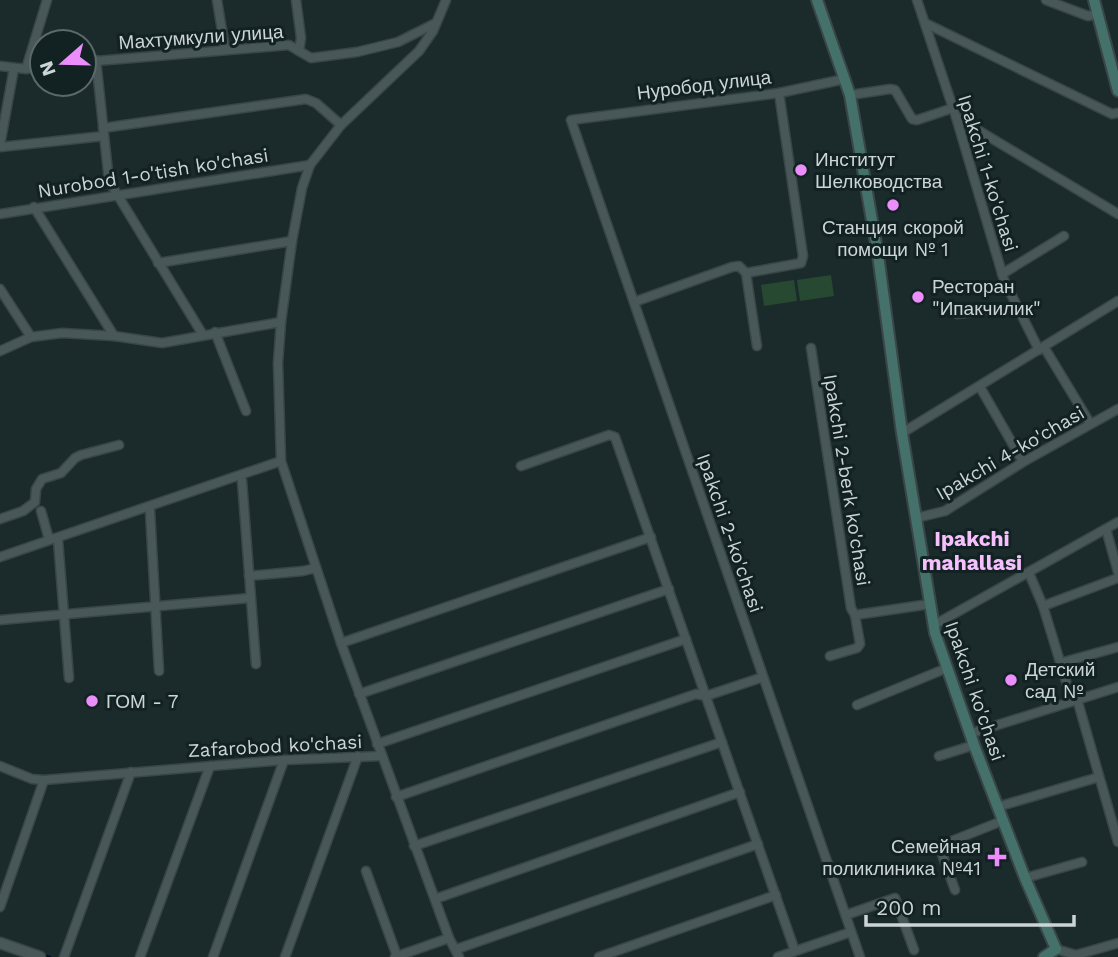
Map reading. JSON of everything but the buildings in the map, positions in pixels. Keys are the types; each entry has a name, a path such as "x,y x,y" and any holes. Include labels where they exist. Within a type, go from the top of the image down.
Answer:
{"main road":[{"name":"Ipakchi ko'chasi","path":"817,0 850,95 878,256 902,433 934,625 972,739 1054,953"},
{"path":"1094,0 1118,91"},
{"path":"1044,957 1054,953"}],"street":[{"path":"0,66 26,69 47,0"},
{"path":"217,0 225,49"},
{"path":"296,0 301,38 299,51"},
{"path":"381,756 281,461 278,363 281,322 292,241 302,188 310,165 341,125 428,41 446,0"},
{"name":"Ipakchi 1-ko'chasi","path":"917,0 955,113 1002,274 1016,307 1090,424"},
{"path":"1046,0 1088,16 1098,14"},
{"name":"Махтумкули улица","path":"98,60 289,46 311,58 357,52 398,42 436,23"},
{"path":"925,23 1112,114 1118,113"},
{"path":"14,68 0,146 306,99 316,103 341,125"},
{"path":"98,78 108,177 203,335"},
{"name":"Нуробод улица","path":"571,120 779,93 840,80"},
{"path":"850,95 895,90 908,115 917,120 955,113 1118,214"},
{"path":"746,272 798,264 803,260 779,93"},
{"name":"Ipakchi 2-ko'chasi","path":"571,120 860,957"},
{"name":"Nurobod 1-o'tish ko'chasi","path":"0,214 310,165"},
{"path":"34,207 114,336"},
{"path":"1002,274 1064,236"},
{"path":"158,263 292,241"},
{"path":"634,302 739,266 746,272 757,346"},
{"path":"0,289 31,337"},
{"path":"902,433 1118,301"},
{"path":"957,314 1016,307"},
{"path":"0,351 31,337 62,333 114,336 162,343 281,322"},
{"path":"215,332 246,411"},
{"name":"Ipakchi 2-berk ko'chasi","path":"811,348 859,647 830,656"},
{"path":"980,387 1023,462"},
{"name":"Ipakchi 4-ko'chasi","path":"916,518 945,511 1023,462 1118,409"},
{"path":"521,466 613,435 617,440 795,951"},
{"path":"0,519 23,511 35,502 36,489 42,478 61,472 75,458 118,445"},
{"path":"0,557 281,461"},
{"path":"242,481 256,664"},
{"path":"41,511 54,540 69,678"},
{"path":"150,511 159,671"},
{"path":"934,625 1118,522"},
{"path":"1106,529 1118,572"},
{"path":"341,643 651,537"},
{"path":"249,576 316,568"},
{"path":"1028,573 1043,606 1118,842"},
{"path":"1043,606 1118,578"},
{"path":"359,694 669,589"},
{"path":"0,620 250,598"},
{"name":"Ipakchi 2-berk ko'chasi","path":"855,615 930,604"},
{"path":"377,744 686,639"},
{"path":"1060,663 1118,647"},
{"path":"857,705 947,668"},
{"path":"396,797 696,694 706,696 763,677"},
{"path":"939,756 972,739 1074,700 1118,687"},
{"path":"414,846 722,742"},
{"path":"285,957 358,756"},
{"name":"Zafarobod ko'chasi","path":"0,766 32,779 44,780 284,760 381,756 449,938 458,953"},
{"path":"212,957 284,760"},
{"path":"140,957 210,766"},
{"path":"64,957 131,772"},
{"path":"998,807 1099,777"},
{"path":"0,907 44,780"},
{"path":"435,899 740,793"},
{"path":"955,890 939,846 1002,821"},
{"path":"458,953 758,844"},
{"path":"1025,878 1082,862"},
{"path":"366,871 396,957 449,938"},
{"path":"598,957 776,895"},
{"path":"846,915 895,898 914,950"},
{"path":"778,957 851,932"},
{"path":"0,943 20,953 40,957"},
{"path":"1054,953 1080,956 1118,943"}],"green space":[{"path":"831,275 834,296 800,301 797,280"},
{"path":"794,280 797,301 764,306 761,285"}],"waterway":[{"path":"44,955 50,957"}],"place":[{"name":"Институт Шелководства","path":"801,170"},
{"name":"Станция скорой помощи № 1","path":"893,205"},
{"name":"Ресторан \"Ипакчилик\"","path":"918,297"},
{"name":"Детский сад №","path":"1011,680"},
{"name":"ГОМ - 7","path":"92,701"},
{"name":"Семейная поликлиника №41","path":"997,857"}],"district":[{"name":"Ipakchi mahallasi","path":"972,550"}]}
